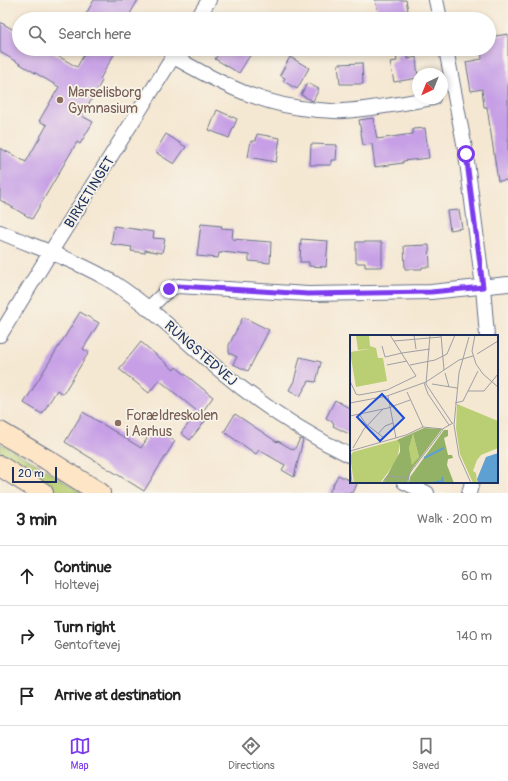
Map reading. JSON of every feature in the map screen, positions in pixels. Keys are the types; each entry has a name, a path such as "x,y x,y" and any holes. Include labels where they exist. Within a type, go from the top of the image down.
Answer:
{"main road":[{"path":"0,432 100,493"},
{"path":"0,466 43,493"}],"street":[{"path":"201,12 209,0"},
{"path":"436,0 439,12"},
{"name":"BIRKETINGET","path":"0,335 174,56"},
{"path":"180,56 205,75 234,90 267,101 300,108 342,111 412,102"},
{"path":"446,56 447,68"},
{"path":"448,95 466,154 483,287 487,335"},
{"name":"RUNGSTEDVEJ","path":"0,232 86,268 113,283 148,309 245,391 303,429 350,455"},
{"path":"148,309 169,289 178,286 308,294 431,292 508,284"},
{"path":"406,483 427,493"},
{"path":"469,493 472,483"}],"green space":[{"path":"0,443 82,493 60,493 0,456"}],"building":[{"path":"94,0 138,0 131,12 87,12"},
{"path":"375,0 406,0 408,10 401,12 378,12"},
{"path":"0,22 12,29 12,56 58,56 77,67 83,56 113,56 100,79 102,81 82,116 93,122 80,144 77,142 32,219 0,200 0,148 26,162 47,125 39,121 59,87 0,52"},
{"path":"508,34 508,180 498,181 487,107 484,107 482,89 471,91 466,62 482,59 482,56 496,56 496,36"},
{"path":"217,56 250,56 239,73 215,59"},
{"path":"396,56 408,56 408,59 416,57 417,68 412,68 412,79 394,82 390,62 397,61"},
{"path":"290,57 309,68 297,89 283,81 285,78 280,75"},
{"path":"362,63 363,84 340,84 338,64"},
{"path":"307,83 319,89 313,101 301,95"},
{"path":"217,110 237,119 229,138 209,130"},
{"path":"373,118 377,139 413,134 413,129 425,128 429,158 403,161 403,163 375,167 372,144 363,145 359,120"},
{"path":"166,134 186,147 174,164 155,152"},
{"path":"257,134 280,138 276,162 248,157 251,141 256,141"},
{"path":"311,144 337,145 336,160 331,160 331,165 310,165"},
{"path":"459,210 462,228 450,230 447,211"},
{"path":"201,224 222,226 221,228 233,229 232,239 271,242 270,263 249,261 249,255 222,252 219,253 218,258 197,256"},
{"path":"114,226 154,232 153,238 165,239 162,253 145,250 145,253 131,251 132,247 111,244"},
{"path":"301,239 328,241 326,267 309,266 309,262 300,262"},
{"path":"356,242 382,242 382,267 365,267 365,263 356,263"},
{"path":"429,245 430,267 422,267 422,269 405,269 404,246"},
{"path":"80,312 99,323 83,349 89,352 63,394 57,390 42,414 24,403"},
{"path":"243,317 269,330 248,371 233,364 237,357 229,353 229,345"},
{"path":"141,342 174,370 176,367 213,397 203,411 209,416 190,440 181,433 198,412 159,380 149,393 119,369"},
{"path":"300,357 321,362 316,382 309,381 300,396 289,390 294,381"},
{"path":"335,400 350,408 350,434 333,426 334,423 326,418"},
{"path":"83,412 141,448 154,428 175,441 144,491 65,442"},
{"path":"235,414 277,442 278,441 294,450 300,439 303,440 294,477 282,470 285,465 259,450 256,454 224,432"},
{"path":"338,475 350,481 350,483 357,484 353,493 329,493"}],"place":[{"name":"Marselisborg Gymnasium","path":"60,100"},
{"name":"Forældreskolen i Aarhus","path":"118,423"}],"route":[{"path":"169,289 178,286 308,294 431,292 483,287 466,154"}]}
